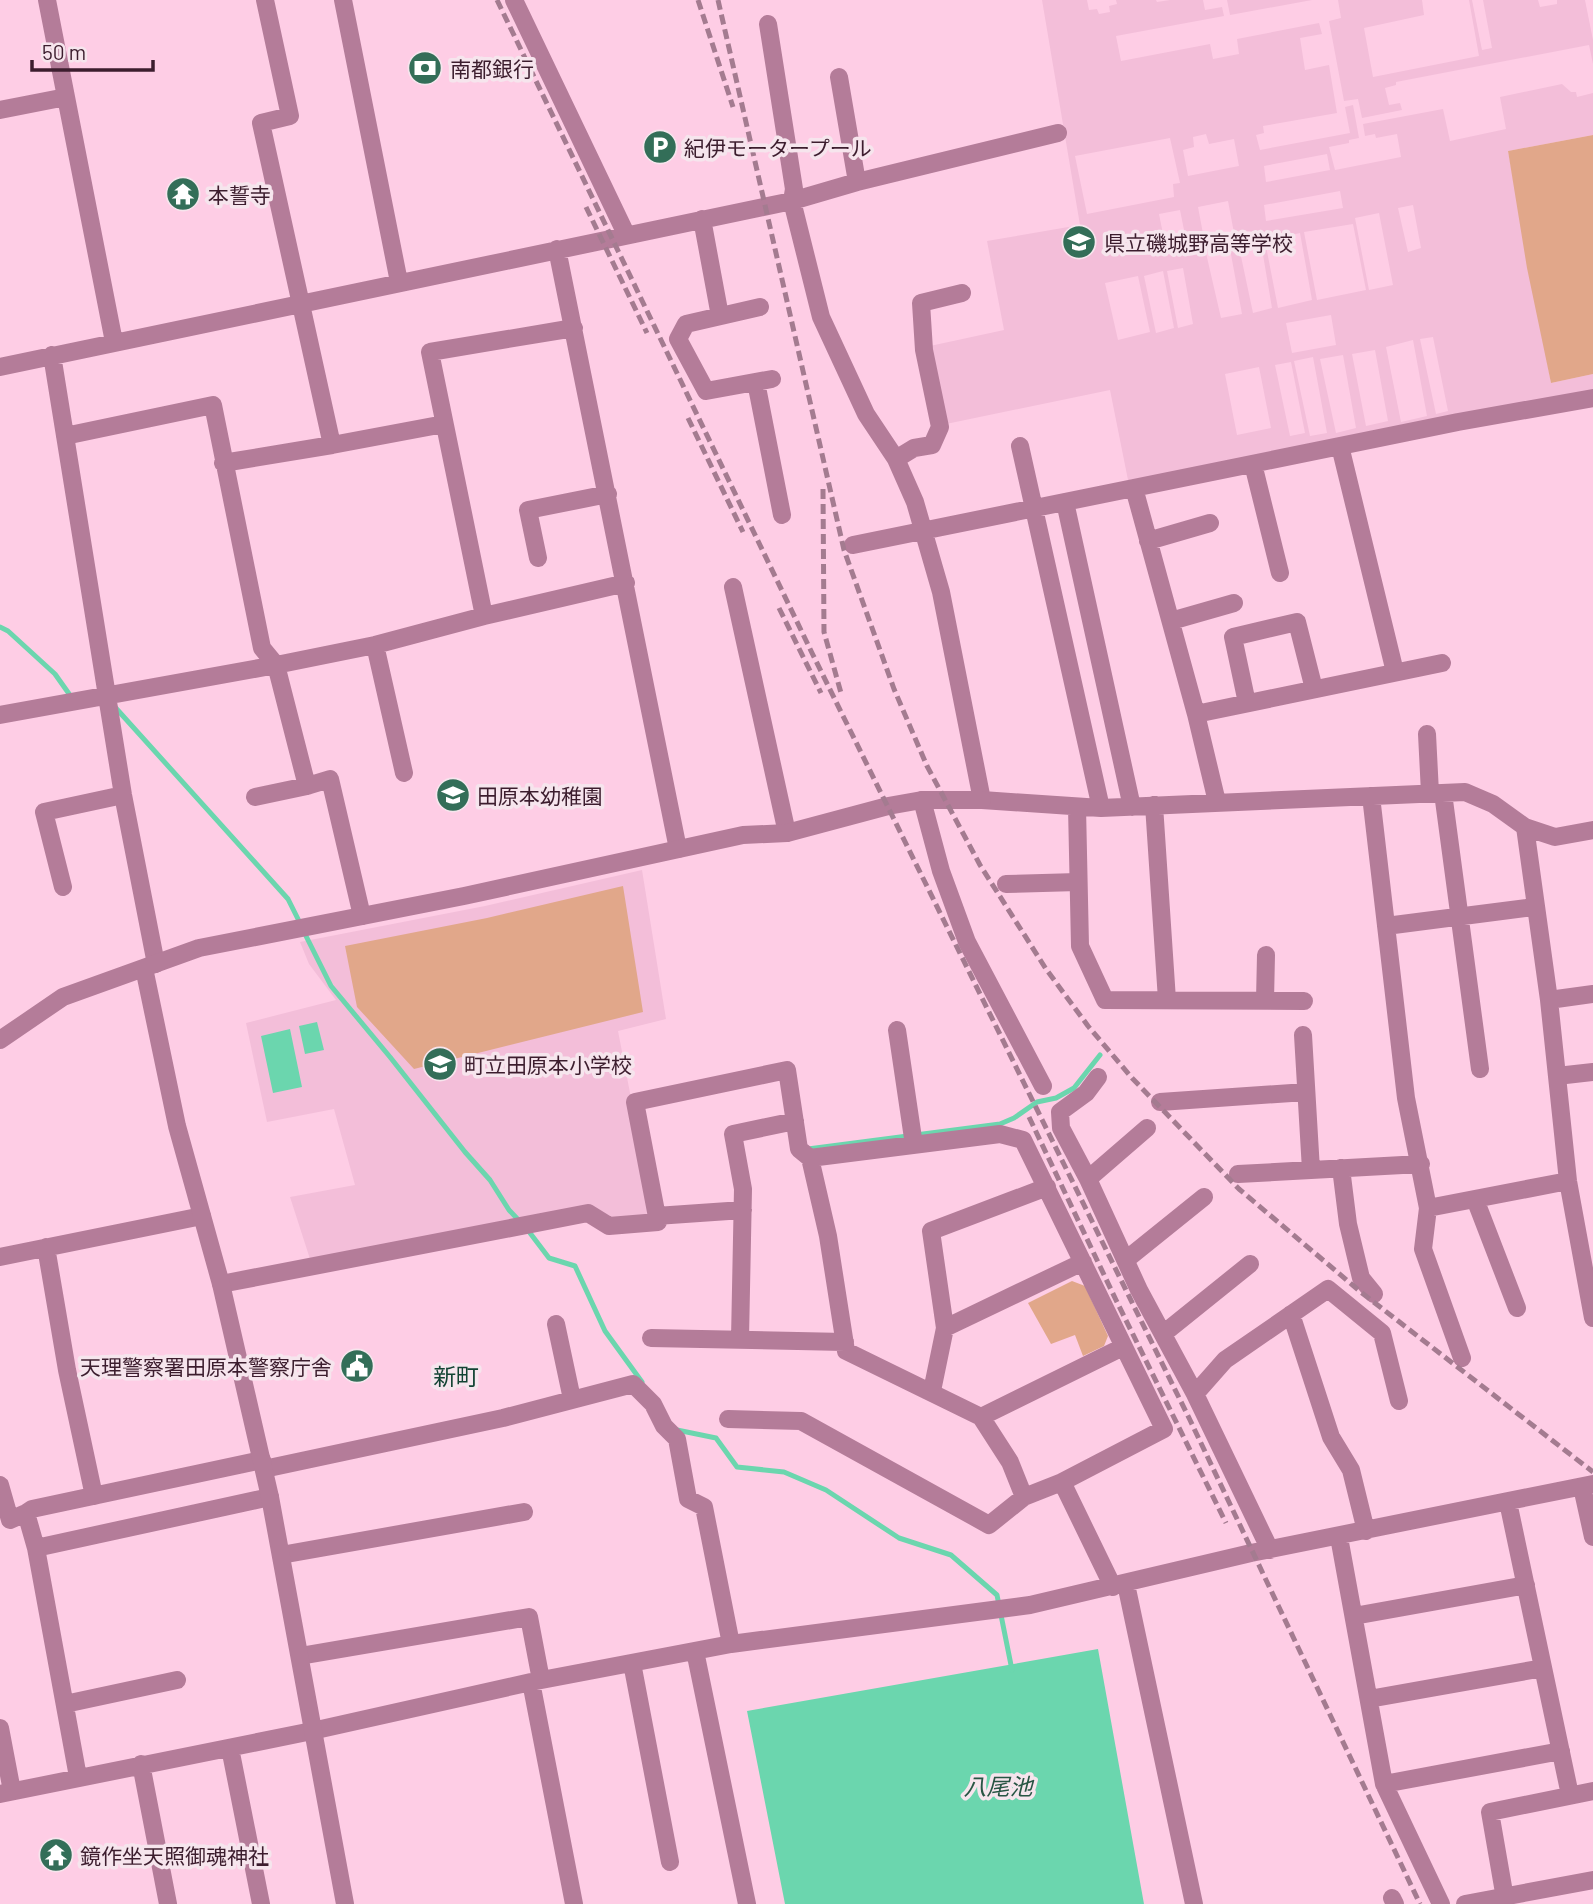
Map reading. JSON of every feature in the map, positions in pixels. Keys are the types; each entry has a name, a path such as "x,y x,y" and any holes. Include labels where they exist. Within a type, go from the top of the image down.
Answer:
{"street":[{"path":"47,0 114,342"},
{"path":"265,0 290,116 261,123 332,445"},
{"path":"343,0 399,282"},
{"path":"514,0 626,234"},
{"path":"768,24 794,189 792,201 821,317 866,414 896,459 915,502 941,592 982,800"},
{"path":"839,77 857,182"},
{"path":"0,110 66,96"},
{"path":"0,367 792,201 857,182 1058,133"},
{"path":"702,219 720,316"},
{"path":"557,249 678,849"},
{"path":"896,459 914,448 932,445 940,427 924,350 921,303 962,293"},
{"path":"760,307 685,324 678,339 706,391 764,380 782,515"},
{"path":"484,616 430,352 574,328"},
{"path":"52,355 177,1126 221,1284 270,1497 345,1904"},
{"path":"853,545 1340,446 1593,398"},
{"path":"65,436 213,405 262,648 276,665 307,786"},
{"path":"223,463 444,424"},
{"path":"1020,446 1101,808"},
{"path":"1340,446 1395,671"},
{"path":"1252,464 1280,573"},
{"path":"1134,488 1196,714 1217,802"},
{"path":"538,558 528,510 608,494"},
{"path":"1065,502 1132,807"},
{"path":"1148,541 1210,523"},
{"path":"0,716 107,702 375,645 626,583"},
{"path":"733,587 787,833"},
{"path":"1171,621 1234,603"},
{"path":"1247,703 1233,637 1297,622 1314,689"},
{"path":"375,645 404,773"},
{"path":"1196,714 1441,663"},
{"path":"1427,734 1460,916 1480,1069"},
{"path":"256,797 330,779 362,916"},
{"path":"0,1041 63,997 199,948 743,835 787,833 888,806 922,800 982,800 1101,808 1465,792 1493,804 1525,827 1555,836 1593,830"},
{"path":"63,887 44,812 123,795"},
{"path":"1371,796 1406,1098 1428,1208 1423,1249 1462,1358"},
{"path":"922,800 941,871 967,942 1043,1086"},
{"path":"1154,805 1167,1000"},
{"path":"1077,807 1080,946 1105,999 1304,1001"},
{"path":"1525,827 1549,1000 1568,1181 1593,1318"},
{"path":"1006,884 1078,882"},
{"path":"1386,926 1534,907"},
{"path":"1265,1000 1266,955"},
{"path":"1549,1000 1593,995"},
{"path":"897,1030 914,1139"},
{"path":"1303,1035 1311,1170"},
{"path":"221,1284 588,1213 609,1226 658,1222 635,1102 787,1070 799,1149 810,1158 828,1236 846,1351 981,1417 1010,1462 1024,1497"},
{"path":"1557,1076 1593,1072"},
{"path":"1098,1077 1086,1093 1060,1112 1061,1128 1270,1550"},
{"path":"1160,1102 1306,1092"},
{"path":"740,1339 743,1189 733,1134 794,1121"},
{"path":"1088,1179 1147,1128"},
{"path":"728,1419 801,1421 989,1525 1024,1497 1062,1482 1164,1429 1023,1140 1000,1134 914,1139 810,1158"},
{"path":"1238,1174 1421,1164"},
{"path":"1341,1168 1348,1224 1361,1278 1374,1294"},
{"path":"1428,1208 1568,1181"},
{"path":"932,1391 945,1328 931,1231 1046,1187"},
{"path":"1127,1259 1204,1197"},
{"path":"1475,1199 1517,1308"},
{"path":"656,1216 743,1210"},
{"path":"0,1257 202,1216"},
{"path":"46,1247 67,1370 94,1496"},
{"path":"945,1328 1083,1262"},
{"path":"1163,1334 1250,1264"},
{"path":"1195,1394 1225,1360 1328,1289 1382,1333 1399,1401"},
{"path":"1291,1314 1331,1437 1351,1470 1366,1531"},
{"path":"556,1324 572,1399"},
{"path":"651,1338 845,1342"},
{"path":"981,1417 1123,1347"},
{"path":"12,1521 32,1509 503,1418 633,1384 653,1404 664,1426 677,1439 688,1499 704,1507 731,1644"},
{"path":"1062,1482 1119,1585 1194,1904"},
{"path":"0,1485 12,1521 36,1548 78,1777"},
{"path":"0,1728 6,1792 312,1731 536,1681 731,1644 1030,1605 1270,1550 1588,1485 1593,1537"},
{"path":"36,1548 270,1497"},
{"path":"1508,1502 1570,1795"},
{"path":"281,1555 524,1512"},
{"path":"1339,1537 1384,1784 1441,1904"},
{"path":"1354,1616 1526,1585"},
{"path":"300,1656 529,1617 536,1681 574,1904"},
{"path":"695,1651 747,1904"},
{"path":"632,1663 670,1862"},
{"path":"1370,1699 1543,1668"},
{"path":"65,1704 177,1680"},
{"path":"230,1748 261,1904"},
{"path":"1384,1784 1561,1751"},
{"path":"141,1764 168,1904"},
{"path":"1505,1900 1490,1812 1593,1791"},
{"path":"1465,1904 1505,1900 1593,1880"}],"shaded area":[{"name":"県立磯城野高等学校","path":"1042,0 1087,0 1089,10 1097,9 1099,14 1110,12 1109,6 1117,4 1116,0 1203,0 1205,10 1222,7 1224,16 1116,36 1121,61 1210,44 1213,59 1239,54 1237,39 1319,23 1322,34 1300,38 1305,70 1329,65 1337,113 1263,126 1264,133 1256,135 1260,150 1350,133 1345,107 1353,105 1359,138 1329,147 1335,170 1401,157 1397,134 1376,138 1375,134 1365,136 1363,124 1443,109 1450,141 1506,129 1500,97 1562,84 1571,92 1576,92 1577,97 1593,93 1593,135 1508,151 1551,383 1593,374 1593,395 1132,483 1128,480 1110,390 946,424 930,346 1004,330 987,241 1080,225","holes":["1206,134 1209,144 1234,139 1239,166 1188,176 1183,150 1194,147 1193,137","1170,138 1180,183 1173,184 1174,197 1087,214 1075,156","1327,154 1330,170 1266,182 1264,166","1340,191 1343,208 1266,221 1264,205","1228,201 1234,233 1204,239 1198,207","1413,205 1421,248 1408,252 1398,208","1180,210 1185,235 1164,239 1159,214","1379,213 1393,285 1369,290 1355,218","1353,224 1366,290 1317,300 1304,232","1300,233 1312,300 1278,308 1265,241","1261,243 1272,308 1253,313 1239,247","1230,249 1242,314 1221,318 1206,253","1183,268 1193,324 1178,328 1167,271","1163,271 1174,328 1156,333 1144,276","1138,276 1150,332 1118,340 1105,283","1331,315 1336,345 1292,353 1286,323","1433,337 1448,411 1436,414 1420,339","1413,340 1427,416 1401,422 1386,347","1375,350 1388,421 1366,426 1352,354","1343,355 1356,428 1336,433 1320,359","1313,357 1327,433 1310,436 1294,361","1291,362 1305,433 1290,436 1275,365","1259,367 1271,428 1237,435 1225,374"]},
{"path":"1227,0 1312,0 1230,15"},
{"path":"1338,0 1422,0 1424,15 1364,28 1373,77 1479,56 1469,0 1472,0 1482,50 1492,48 1483,0 1538,0 1540,7 1557,4 1557,0 1585,0 1593,40 1593,64 1589,45 1396,82 1396,85 1385,88 1389,105 1400,103 1402,110 1362,118 1358,99 1344,101 1329,21 1341,18"},
{"path":"1593,135 1593,374 1551,383 1527,268 1508,151"},
{"name":"町立田原本小学校","path":"642,870 666,1019 618,1031 649,1214 310,1259 290,1197 355,1185 334,1109 267,1122 246,1023 336,1000 309,964 300,942 485,906"},
{"path":"623,886 643,1012 414,1069 357,1007 345,946 487,918"},
{"path":"1072,1281 1085,1286 1108,1336 1104,1346 1083,1356 1075,1335 1051,1344 1028,1303"}],"water":[{"path":"317,1022 324,1050 305,1054 299,1026"},
{"path":"290,1029 302,1087 273,1093 261,1036"},
{"name":"八尾池","path":"1098,1649 1144,1904 785,1904 747,1711"}],"waterway":[{"path":"0,627 8,631 55,674 72,698"},
{"path":"114,706 288,899 300,923"},
{"path":"304,932 331,986 490,1180 509,1210 549,1258 575,1266 605,1331 642,1382"},
{"path":"806,1147 808,1149 1000,1124 1037,1102 1056,1098 1074,1088 1100,1055"},
{"path":"677,1430 716,1438 737,1467 784,1472 826,1490 899,1538 951,1555 997,1595 1012,1670"}],"railway":[{"path":"497,0 813,655 1190,1420 1420,1904"},
{"path":"698,0 733,107"},
{"path":"718,0 844,550 894,689 927,766 980,865 1046,969 1088,1026 1132,1078 1239,1189 1362,1293 1593,1472"},
{"path":"586,207 647,333"},
{"path":"688,418 743,532"},
{"path":"823,489 824,632 841,693"},
{"path":"779,608 821,693"},
{"path":"1029,1117 1226,1523"}],"place":[{"name":"南都銀行","path":"425,68"},
{"name":"紀伊モータープール","path":"660,147"},
{"name":"本誓寺","path":"183,194"},
{"name":"県立磯城野高等学校","path":"1079,242"},
{"name":"田原本幼稚園","path":"453,795"},
{"name":"町立田原本小学校","path":"440,1064"},
{"name":"天理警察署田原本警察庁舎","path":"357,1366"},
{"name":"鏡作坐天照御魂神社","path":"56,1855"}],"district":[{"name":"新町","path":"456,1376"}]}
